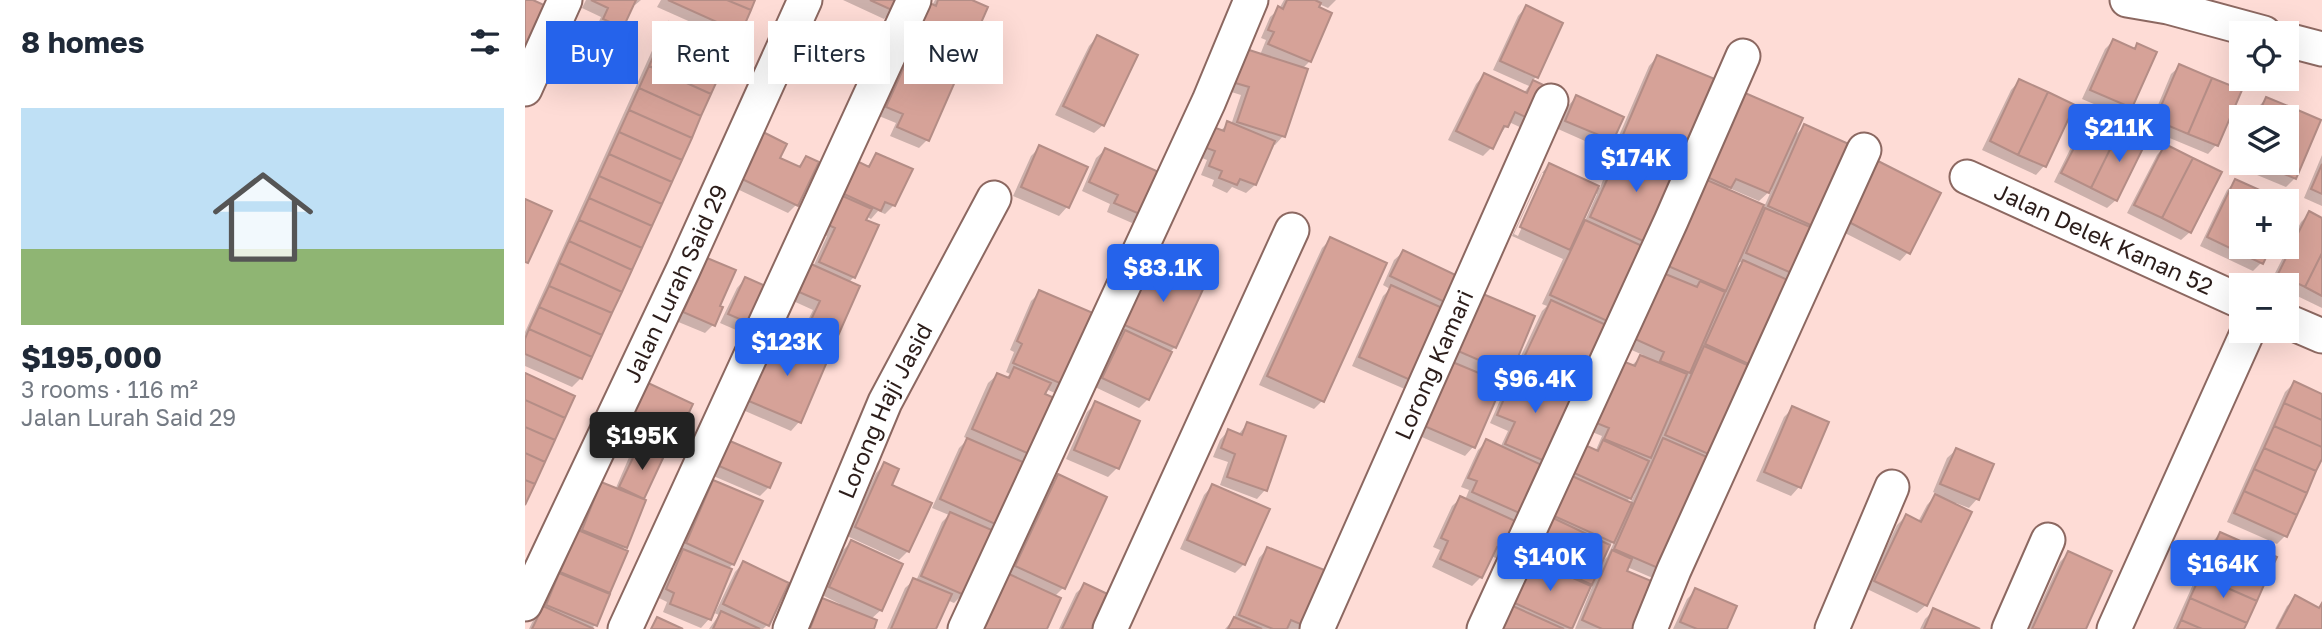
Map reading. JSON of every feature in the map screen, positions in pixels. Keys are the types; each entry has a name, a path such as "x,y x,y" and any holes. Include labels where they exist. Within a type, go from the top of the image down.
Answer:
{"street":[{"path":"525,89 565,0"},
{"name":"Jalan Lurah Said 29","path":"525,604 683,270 806,0"},
{"path":"625,629 914,0"},
{"path":"965,629 1209,101 1251,0"},
{"path":"2127,0 2168,7 2229,24"},
{"path":"2299,43 2322,49"},
{"path":"1484,629 1666,234 1743,56"},
{"name":"Lorong Kamari","path":"1317,629 1552,101"},
{"path":"1650,629 1674,570 1864,149"},
{"name":"Jalan Delek Kanan 52","path":"1967,177 2229,296"},
{"name":"Lorong Haji Jasid","path":"790,629 885,402 994,198"},
{"path":"1110,629 1292,230"},
{"path":"2299,326 2322,336"},
{"path":"2114,629 2243,343"},
{"path":"1832,629 1892,487"},
{"path":"2009,629 2048,540"}],"building":[{"path":"525,0 533,0 546,6 525,52"},
{"path":"591,0 636,0 626,21 603,19 608,8"},
{"path":"668,0 727,0 751,10 746,21 714,21"},
{"path":"727,0 755,0 751,10"},
{"path":"870,0 900,0 894,11"},
{"path":"938,0 972,0 988,7 982,21 920,21 925,1 936,6"},
{"path":"1287,0 1315,0 1321,3 1319,7 1332,13 1311,62 1268,44 1274,32 1268,30 1278,6 1283,9"},
{"path":"1526,5 1563,23 1538,78 1500,61"},
{"path":"1097,35 1138,55 1104,126 1063,106"},
{"path":"2113,39 2135,49 2137,43 2157,52 2132,108 2090,90"},
{"path":"1243,48 1308,69 1285,137 1237,122 1249,87 1232,82"},
{"path":"1657,55 1722,82 1691,156 1680,151 1673,170 1651,161 1655,150 1622,137"},
{"path":"2179,64 2212,78 2188,134 2155,120"},
{"path":"649,66 652,67 652,84 689,84 711,94 701,116 639,88"},
{"path":"904,67 904,84 954,84 929,141 897,127 903,114 886,107"},
{"path":"1484,73 1527,93 1533,80 1554,90 1538,123 1515,112 1508,127 1504,126 1493,149 1456,131"},
{"path":"2212,78 2229,85 2229,91 2242,91 2236,105 2229,105 2229,120 2218,146 2188,134"},
{"path":"2019,79 2048,92 2018,155 1990,141"},
{"path":"689,84 716,84 711,94"},
{"path":"639,88 701,116 692,138 629,110"},
{"path":"2048,92 2075,105 2046,167 2018,155"},
{"path":"1745,93 1803,118 1769,193 1736,179 1731,188 1707,177"},
{"path":"1576,95 1624,117 1613,141 1565,121"},
{"path":"2266,97 2286,105 2262,105"},
{"path":"629,110 692,138 682,160 619,132"},
{"path":"2299,111 2321,120 2299,172"},
{"path":"2092,113 2121,127 2091,188 2061,173"},
{"path":"1227,121 1275,141 1256,185 1240,179 1237,185 1219,178 1222,171 1209,166 1215,151 1204,147 1213,127 1224,131"},
{"path":"1804,124 1851,145 1815,227 1768,206"},
{"path":"2121,127 2147,140 2117,201 2091,188"},
{"path":"619,132 682,160 672,182 609,154"},
{"path":"763,132 787,144 780,158 800,167 806,156 819,162 798,206 740,178"},
{"path":"1622,138 1653,152 1648,162 1682,178 1652,245 1590,217 1611,171 1608,170"},
{"path":"2165,144 2193,158 2162,218 2134,205"},
{"path":"1039,145 1088,167 1069,208 1021,187"},
{"path":"1105,148 1161,173 1142,215 1114,203 1118,195 1089,182"},
{"path":"876,153 913,169 895,206 885,202 881,211 844,194 850,180 846,178 855,160 869,167"},
{"path":"609,154 672,182 662,204 599,176"},
{"path":"2193,158 2222,172 2191,233 2162,218"},
{"path":"1878,161 1941,193 1910,254 1847,221"},
{"path":"1549,163 1599,186 1570,250 1520,227"},
{"path":"2322,164 2322,194 2311,189"},
{"path":"599,176 662,204 652,226 589,198"},
{"path":"1700,177 1764,205 1726,291 1661,263"},
{"path":"2235,179 2257,189 2230,189"},
{"path":"2229,191 2229,248 2207,237"},
{"path":"836,193 872,209 866,220 879,225 855,278 819,262 835,228 822,222"},
{"path":"589,198 652,226 642,248 579,220"},
{"path":"525,199 552,211 528,263 525,262"},
{"path":"1765,208 1815,229 1796,275 1746,253"},
{"path":"2309,211 2322,218 2322,253 2305,287 2299,284 2299,273 2278,273 2285,259 2299,259 2299,231"},
{"path":"579,220 642,248 632,270 569,241"},
{"path":"1585,220 1651,250 1616,325 1550,295"},
{"path":"1330,237 1387,263 1324,402 1267,376"},
{"path":"569,241 632,270 622,292 559,263"},
{"path":"1403,250 1466,280 1453,306 1390,276"},
{"path":"2322,253 2322,296 2305,287"},
{"path":"707,258 736,270 720,306 723,307 715,326 683,312"},
{"path":"2253,259 2265,259 2263,264"},
{"path":"1149,260 1205,285 1176,348 1120,323"},
{"path":"1743,260 1792,282 1753,366 1705,344"},
{"path":"559,263 622,292 612,313 549,286"},
{"path":"811,264 860,286 830,354 801,341 820,301 799,292"},
{"path":"1663,273 1697,287 1700,281 1725,292 1690,373 1660,361 1664,352 1635,339"},
{"path":"745,277 770,288 753,325 728,314"},
{"path":"1391,285 1449,311 1417,383 1359,357"},
{"path":"549,286 612,313 602,335 539,307"},
{"path":"1039,290 1100,316 1069,387 1013,363 1022,344 1017,341"},
{"path":"1483,294 1535,316 1511,374 1458,351"},
{"path":"1551,300 1615,329 1584,396 1520,366"},
{"path":"539,307 602,335 592,357 529,329"},
{"path":"529,329 592,357 582,379 525,354 525,339"},
{"path":"1125,330 1172,352 1149,400 1102,378"},
{"path":"772,333 829,357 801,423 744,399"},
{"path":"1704,346 1752,367 1713,456 1665,435"},
{"path":"1640,355 1687,374 1651,458 1604,439 1609,428 1594,422 1620,360 1635,366"},
{"path":"1450,361 1503,383 1475,448 1422,425"},
{"path":"1014,367 1051,383 1045,394 1059,400 1034,456 972,429 997,373 1009,378"},
{"path":"1516,371 1575,398 1547,462 1505,444 1515,422 1497,415"},
{"path":"525,373 575,396 565,418 525,400"},
{"path":"2294,381 2322,394 2322,420 2284,403"},
{"path":"646,382 693,404 670,453 622,431"},
{"path":"525,400 565,418 555,440 525,427"},
{"path":"1095,401 1140,421 1119,469 1074,450"},
{"path":"2284,403 2322,420 2322,447 2274,426"},
{"path":"1792,406 1829,422 1801,488 1764,472"},
{"path":"1247,422 1286,436 1267,491 1227,477 1235,454 1221,448 1228,429 1242,435"},
{"path":"2274,426 2322,447 2322,459 2316,471 2264,448"},
{"path":"525,427 555,440 545,462 525,453"},
{"path":"967,438 1032,466 1004,528 940,499"},
{"path":"1663,438 1714,460 1665,571 1614,549"},
{"path":"1486,439 1546,467 1524,515 1472,492 1477,481 1468,478"},
{"path":"1603,440 1649,461 1631,499 1572,472 1585,445 1598,451"},
{"path":"730,441 781,463 770,488 719,466"},
{"path":"639,445 664,456 644,499 619,487"},
{"path":"1956,448 1994,464 1979,500 1940,484"},
{"path":"2264,448 2316,471 2307,493 2254,469"},
{"path":"525,453 545,462 535,484 525,480"},
{"path":"884,462 899,469 892,485 932,503 909,552 855,527"},
{"path":"2254,469 2307,493 2297,515 2244,491"},
{"path":"1058,474 1107,497 1065,589 1015,566"},
{"path":"1572,476 1632,503 1614,543 1554,516"},
{"path":"525,480 535,484 525,505"},
{"path":"713,480 763,501 734,565 686,543"},
{"path":"601,482 646,500 627,548 582,530"},
{"path":"1212,484 1270,509 1245,565 1187,540"},
{"path":"2244,491 2297,515 2287,537 2234,513"},
{"path":"1935,494 1972,512 1927,606 1874,581 1906,514 1921,522"},
{"path":"1460,496 1524,525 1511,553 1497,547 1482,578 1440,559 1448,541 1441,538"},
{"path":"950,512 994,531 964,595 921,576"},
{"path":"1551,517 1610,545 1592,585 1532,557"},
{"path":"578,530 628,551 610,593 560,572"},
{"path":"2220,532 2277,557 2267,578 2210,554"},
{"path":"851,540 903,564 882,611 829,587"},
{"path":"1267,547 1332,573 1310,628 1291,620 1287,629 1273,629 1239,615"},
{"path":"683,549 732,569 711,620 670,604 674,593 666,589"},
{"path":"1612,550 1632,559 1627,571 1656,583 1637,629 1602,629 1582,620"},
{"path":"2068,551 2112,571 2086,629 2032,629"},
{"path":"2210,554 2267,578 2257,601 2200,576"},
{"path":"1528,558 1591,586 1572,629 1508,600"},
{"path":"743,561 789,583 769,626 723,604"},
{"path":"559,573 610,594 597,626 546,605"},
{"path":"1009,574 1061,598 1047,629 984,629"},
{"path":"2200,576 2257,601 2247,623 2190,598"},
{"path":"913,578 952,594 936,629 891,629"},
{"path":"1084,583 1114,597 1099,629 1062,629"},
{"path":"1695,588 1737,606 1727,629 1697,629 1680,622"},
{"path":"2295,595 2319,608 2322,603 2322,629 2277,629"},
{"path":"822,598 877,620 874,629 810,629"},
{"path":"2190,598 2247,623 2244,629 2202,629 2181,620"},
{"path":"1506,603 1564,629 1494,629"},
{"path":"543,606 594,629 532,629"},
{"path":"1933,608 1980,629 1924,629"},
{"path":"721,611 760,629 713,629"},
{"path":"657,617 683,629 651,629"},
{"path":"1234,617 1262,629 1228,629"},
{"path":"2181,620 2202,629 2177,629"}]}
